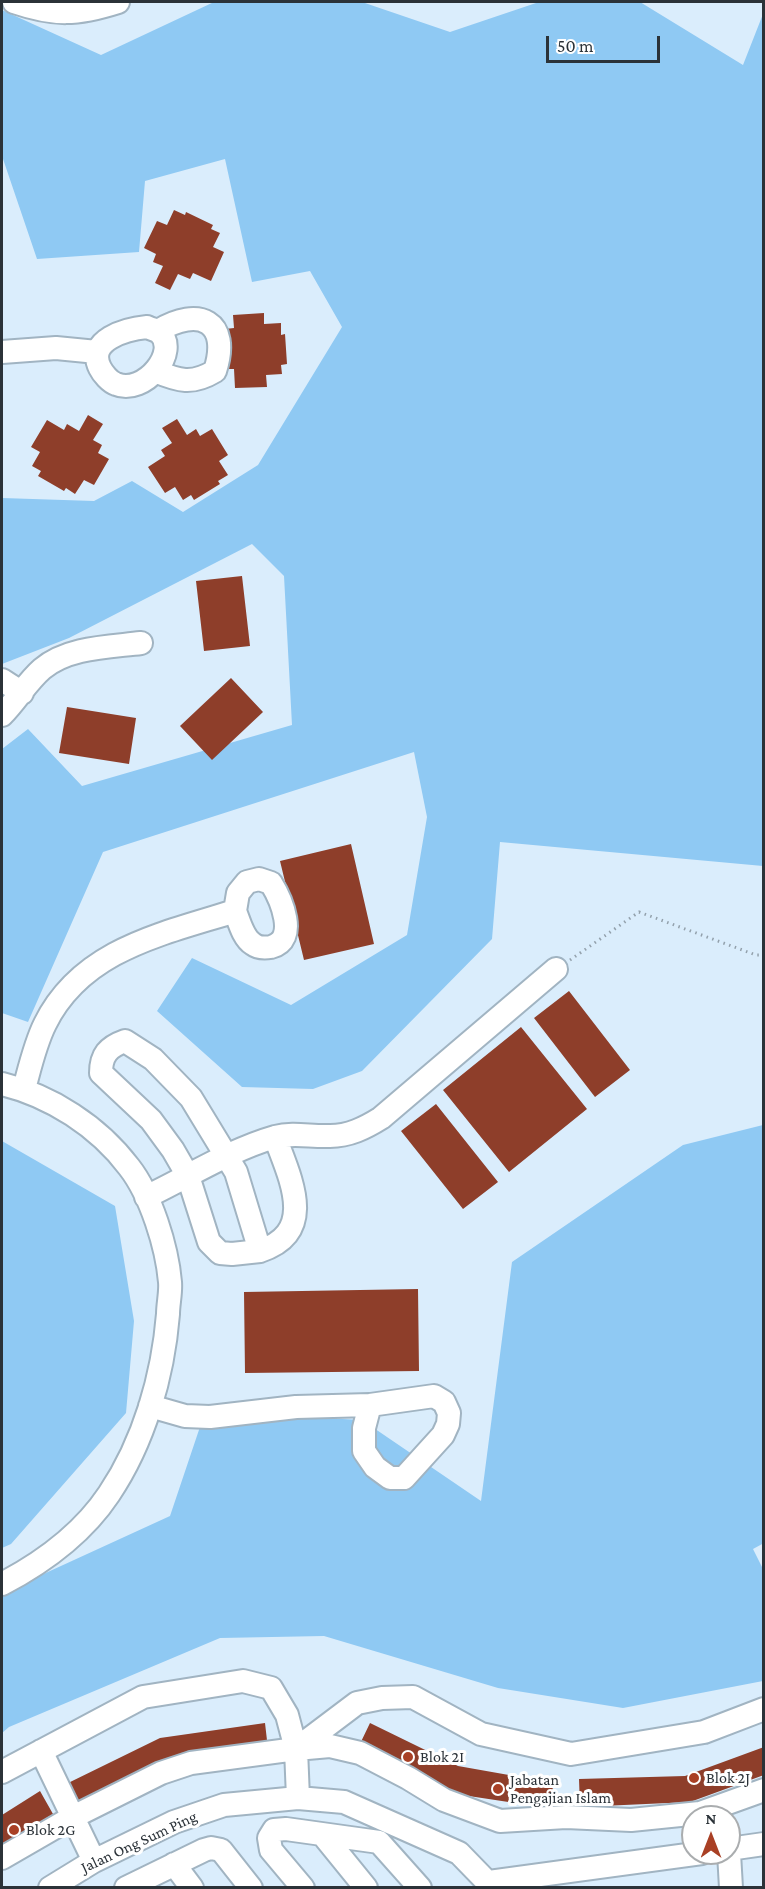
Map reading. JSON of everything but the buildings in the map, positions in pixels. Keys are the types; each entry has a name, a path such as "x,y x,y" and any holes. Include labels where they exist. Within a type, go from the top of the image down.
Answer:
{"street":[{"path":"14,2 51,12 88,11 118,2"},
{"path":"155,371 175,380 190,380 205,377 215,371 218,364 218,336 216,330 207,322 196,318 182,319 158,331"},
{"path":"147,327 158,331 164,339 166,349 155,371 142,383 129,388 114,384 103,373 98,363 97,352 103,343 114,336 147,327"},
{"path":"2,352 56,348 97,352"},
{"path":"2,715 42,669 62,657 89,650 141,644"},
{"path":"2,680 22,693"},
{"path":"24,1089 34,1051 45,1024 62,996 86,972 111,954 149,938 235,911"},
{"path":"146,1197 228,1156 275,1137 296,1134 330,1136 351,1134 367,1127 381,1118 556,969"},
{"path":"260,1251 236,1172 191,1098 153,1059 125,1041 107,1050 101,1061 101,1073 151,1120 173,1150 188,1176 209,1242 220,1253 260,1251 283,1241 291,1229 295,1215 295,1197 275,1137"},
{"path":"2,1084 24,1089 64,1109 102,1138 130,1168 146,1197 162,1240 170,1283 159,1374 150,1406 131,1454 109,1494 84,1525 54,1551 2,1584"},
{"path":"150,1406 185,1416 210,1418 296,1407 370,1405"},
{"path":"2,1772 143,1697 243,1681 271,1688 287,1716 296,1749 298,1798"},
{"path":"296,1749 357,1703 382,1698 413,1696 481,1734 571,1754 704,1732 764,1709"},
{"path":"2,1858 73,1817 161,1773 191,1763 330,1746 360,1753 444,1800 500,1821 566,1817 630,1821 681,1817"},
{"path":"41,1751 94,1861"},
{"path":"726,1805 764,1790"},
{"name":"Jalan Ong Sum Ping","path":"50,1887 94,1861 174,1822 224,1805 298,1798 344,1802 459,1853 491,1885"},
{"path":"379,1842 384,1820"},
{"path":"303,1887 271,1850 269,1838 274,1830 286,1829 379,1842 420,1887"},
{"path":"323,1835 366,1887"},
{"path":"741,1849 764,1844"},
{"path":"136,1885 204,1850 221,1850 251,1887"},
{"path":"491,1885 681,1856"},
{"path":"174,1864 192,1887"},
{"path":"730,1865 731,1887"}],"path":[{"path":"556,969 639,912 756,955 764,955"}],"shaded area":[{"path":"214,2 362,2 450,32 539,2 640,2 743,65 763,14 763,866 500,842 492,939 362,1071 313,1089 242,1087 157,1011 192,958 291,1005 407,935 427,817 414,752 103,852 28,1022 2,1013 2,749 28,729 82,786 292,725 284,576 252,544 69,638 2,664 2,498 94,501 132,481 183,512 258,465 342,327 310,271 252,282 225,159 145,181 139,252 37,259 2,156 2,10 101,55"},
{"path":"763,1125 764,1543 753,1549 763,1569 763,1681 623,1708 498,1688 324,1636 220,1638 9,1727 2,1733 2,1593 170,1516 205,1412 362,1420 481,1501 512,1262 683,1145"},
{"path":"2,1141 115,1206 134,1321 126,1413 11,1544 2,1548"}],"place":[{"name":"Blok 2I","path":"408,1757"},
{"name":"Blok 2J","path":"694,1778"},
{"name":"Jabatan Pengajian Islam","path":"498,1789"},
{"name":"Blok 2G","path":"14,1830"}]}
